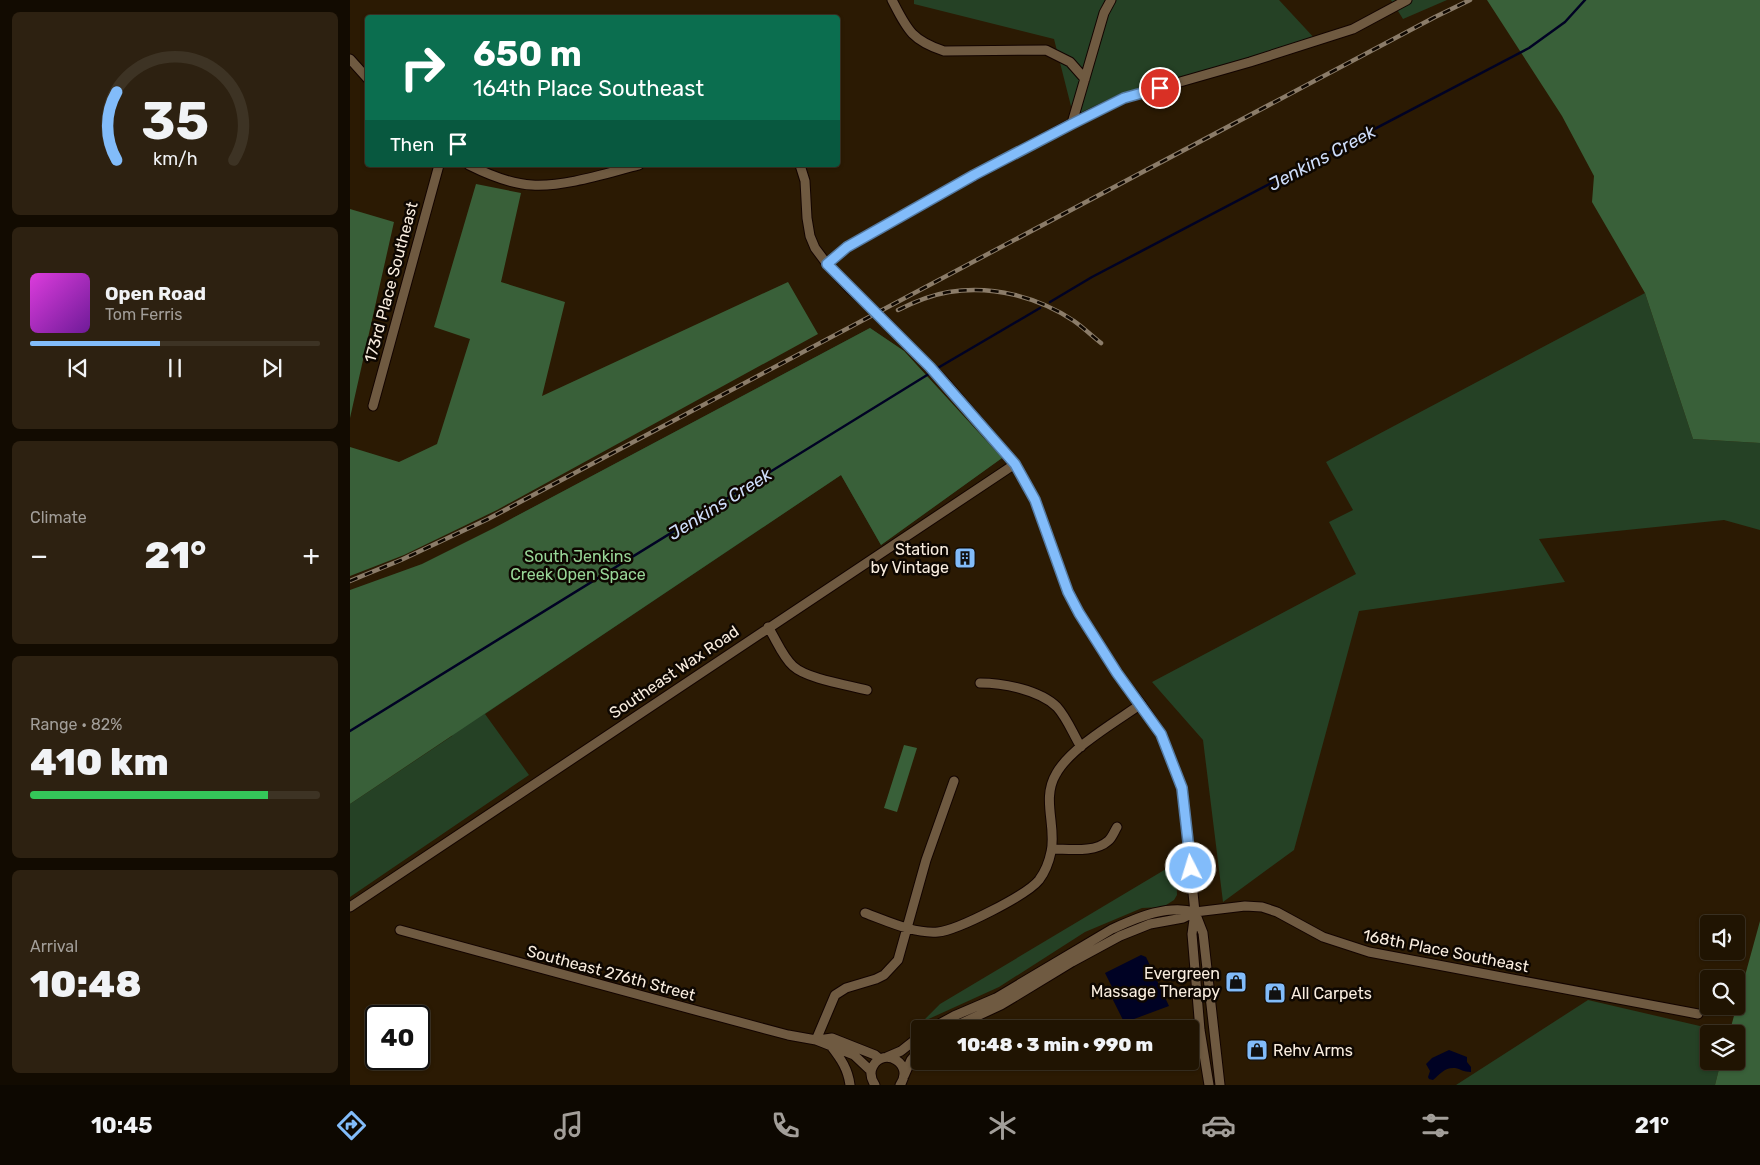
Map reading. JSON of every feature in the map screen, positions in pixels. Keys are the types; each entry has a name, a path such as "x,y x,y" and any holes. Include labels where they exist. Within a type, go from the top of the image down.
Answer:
{"street":[{"path":"892,0 907,28 918,40 931,46 944,51 1046,50 1070,62 1085,80"},
{"path":"1072,124 1104,13 1111,0"},
{"path":"827,264 847,247 974,175 1124,98 1250,62 1353,29 1407,0"},
{"path":"350,59 365,76"},
{"name":"173rd Place Southeast","path":"372,406 438,167"},
{"path":"474,167 500,178 531,185 562,183 630,167"},
{"path":"801,167 805,181 810,236 815,248 827,264 944,381 1015,464 1035,500 1068,592 1079,613 1112,666 1161,734 1182,788 1195,912 1192,934 1200,1030 1209,1085"},
{"name":"Southeast Wax Road","path":"350,907 1015,464"},
{"path":"768,627 794,667 811,675 867,690"},
{"path":"980,684 994,683 1007,685 1041,696 1056,706 1081,747"},
{"path":"865,913 906,927 940,932 969,921 1017,896 1038,881 1049,861 1052,849 1049,794 1052,781 1064,762 1081,747 1141,704"},
{"path":"816,1040 835,995 846,988 876,979 890,970 898,960 926,860 954,782"},
{"path":"1052,849 1091,848 1107,843 1117,827"},
{"name":"168th Place Southeast","path":"966,1020 1001,1005 1072,962 1120,936 1150,924 1183,918 1195,912 1245,906 1262,907 1277,912 1323,937 1369,952 1698,1014"},
{"name":"168th Place Southeast","path":"947,1020 996,998 1127,922 1163,911 1183,909 1195,912"},
{"path":"1195,912 1203,934 1220,1081"},
{"name":"Southeast 276th Street","path":"400,930 726,1019 816,1040 854,1055 871,1072"},
{"path":"1200,1030 1208,1052 1212,1076 1220,1081"},
{"name":"Southeast 276th Street","path":"816,1040 832,1038 875,1054 881,1059 891,1058 900,1062 904,1071 902,1081"},
{"path":"865,1085 874,1064 901,1051 911,1043"},
{"path":"831,1046 843,1062 850,1085"},
{"path":"902,1081 911,1060"},
{"path":"871,1072 871,1078 875,1085"}],"green space":[{"path":"914,0 1279,0 1317,41 1074,118 1054,39 914,4"},
{"path":"1391,0 1447,0 1403,19"},
{"path":"1487,0 1760,0 1760,443 1693,439 1645,293 1592,202 1594,176 1562,116"},
{"path":"476,184 521,193 501,282 565,302 542,396 788,282 818,334 497,510 404,555 350,576 350,447 399,462 437,444 470,339 434,327"},
{"path":"350,209 394,222 350,418"},
{"path":"1645,293 1693,439 1760,443 1760,530 1724,520 1539,539 1565,582 1359,611 1294,850 1223,902 1203,740 1152,682 1356,574 1329,522 1353,510 1326,462"},
{"name":"South Jenkins Creek Open Space","path":"870,328 904,351 1002,458 881,545 841,475 485,714 529,775 350,897 350,804 452,736 513,518"},
{"name":"South Jenkins Creek Open Space","path":"870,328 904,351 1002,458 881,545 841,475 350,804 350,590 422,564 494,528"},
{"path":"904,745 917,748 897,812 884,808"},
{"path":"1176,863 1177,895 1174,900 1163,907 1142,908 1085,932 999,987 924,1020 940,1004"},
{"path":"1760,921 1760,1085 1715,1085 1719,1070 1745,1070 1745,1025 1731,1025 1734,1015 1745,1015 1745,976"},
{"path":"1588,1000 1700,1026 1700,1070 1719,1070 1715,1085 1456,1085"}],"water":[{"path":"1141,955 1146,957 1169,1006 1131,1020 1123,1020 1113,1000 1114,991 1105,973"},
{"path":"1449,1050 1467,1057 1471,1072 1451,1068 1443,1071 1433,1080 1429,1079 1430,1071 1426,1064 1432,1058"}],"waterway":[{"name":"Jenkins Creek","path":"1050,302 1092,277 1529,48 1565,22 1585,0"},
{"name":"Jenkins Creek","path":"936,369 1040,308"},
{"name":"Jenkins Creek","path":"350,731 932,372"}],"railway":[{"path":"350,581 401,560 488,519 1470,0"},
{"path":"898,310 923,299 949,292 966,290 998,292 1030,299 1045,305 1078,324 1101,343"}],"place":[{"name":"Station by Vintage","path":"965,558"},
{"name":"Evergreen Massage Therapy","path":"1236,982"},
{"name":"All Carpets","path":"1275,993"},
{"name":"Rehv Arms","path":"1257,1050"}],"route":[{"path":"1160,88 1124,98 974,175 847,247 827,264 944,381 1015,464 1035,500 1068,592 1079,613 1117,673 1161,734 1182,788 1191,868"}]}
